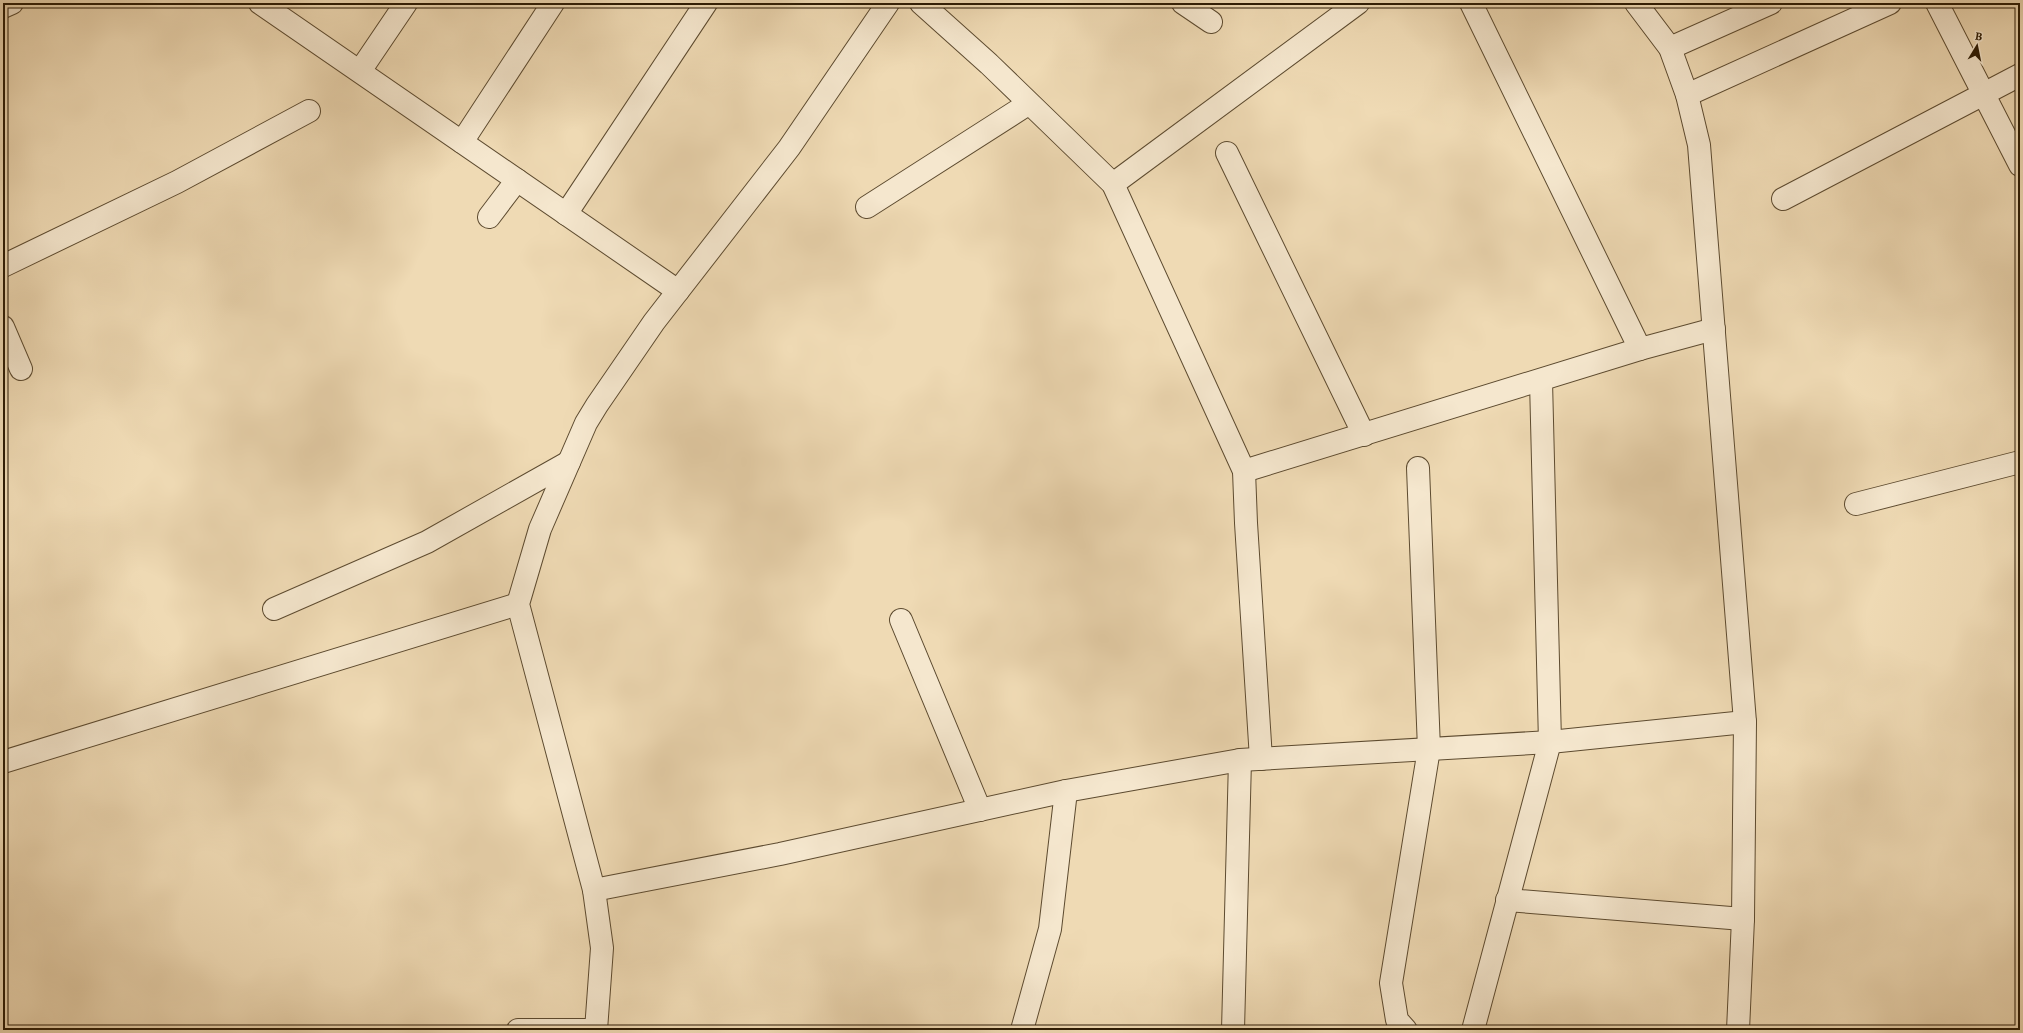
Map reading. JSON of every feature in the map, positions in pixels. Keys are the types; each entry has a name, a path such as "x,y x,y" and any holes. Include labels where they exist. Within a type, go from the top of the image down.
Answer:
{"street":[{"path":"3,7 12,3"},
{"path":"260,3 678,291"},
{"path":"360,71 406,3"},
{"path":"462,142 553,3"},
{"path":"566,214 706,3"},
{"path":"523,1030 596,1030 602,948 594,890 518,604 540,529 586,423 596,405 654,322 789,148 888,3"},
{"path":"921,3 989,64 1028,104 1113,184 1244,471 1261,759"},
{"path":"1183,3 1211,22"},
{"path":"1113,184 1358,3"},
{"path":"1471,3 1640,350"},
{"path":"1636,3 1670,48 1687,95 1699,145 1745,722 1742,919 1738,1030"},
{"path":"1670,48 1771,3"},
{"path":"1687,95 1890,3"},
{"path":"1937,3 2020,165"},
{"path":"1782,199 2020,75"},
{"path":"867,207 1028,104"},
{"path":"3,266 177,182 309,111"},
{"path":"1227,152 1364,435"},
{"path":"489,217 517,180"},
{"path":"3,327 22,369"},
{"path":"1244,471 1640,350 1714,329"},
{"path":"1473,1030 1550,742 1541,381"},
{"path":"274,609 427,542 569,462"},
{"path":"1856,504 2020,462"},
{"path":"1406,1030 1397,1020 1391,983 1429,749 1418,468"},
{"path":"3,762 518,604"},
{"path":"901,620 980,810"},
{"path":"594,890 780,854 1066,791 1240,760 1550,742 1745,722"},
{"path":"1233,1030 1240,760"},
{"path":"1022,1030 1050,929 1066,791"},
{"path":"1507,900 1742,919"}]}
